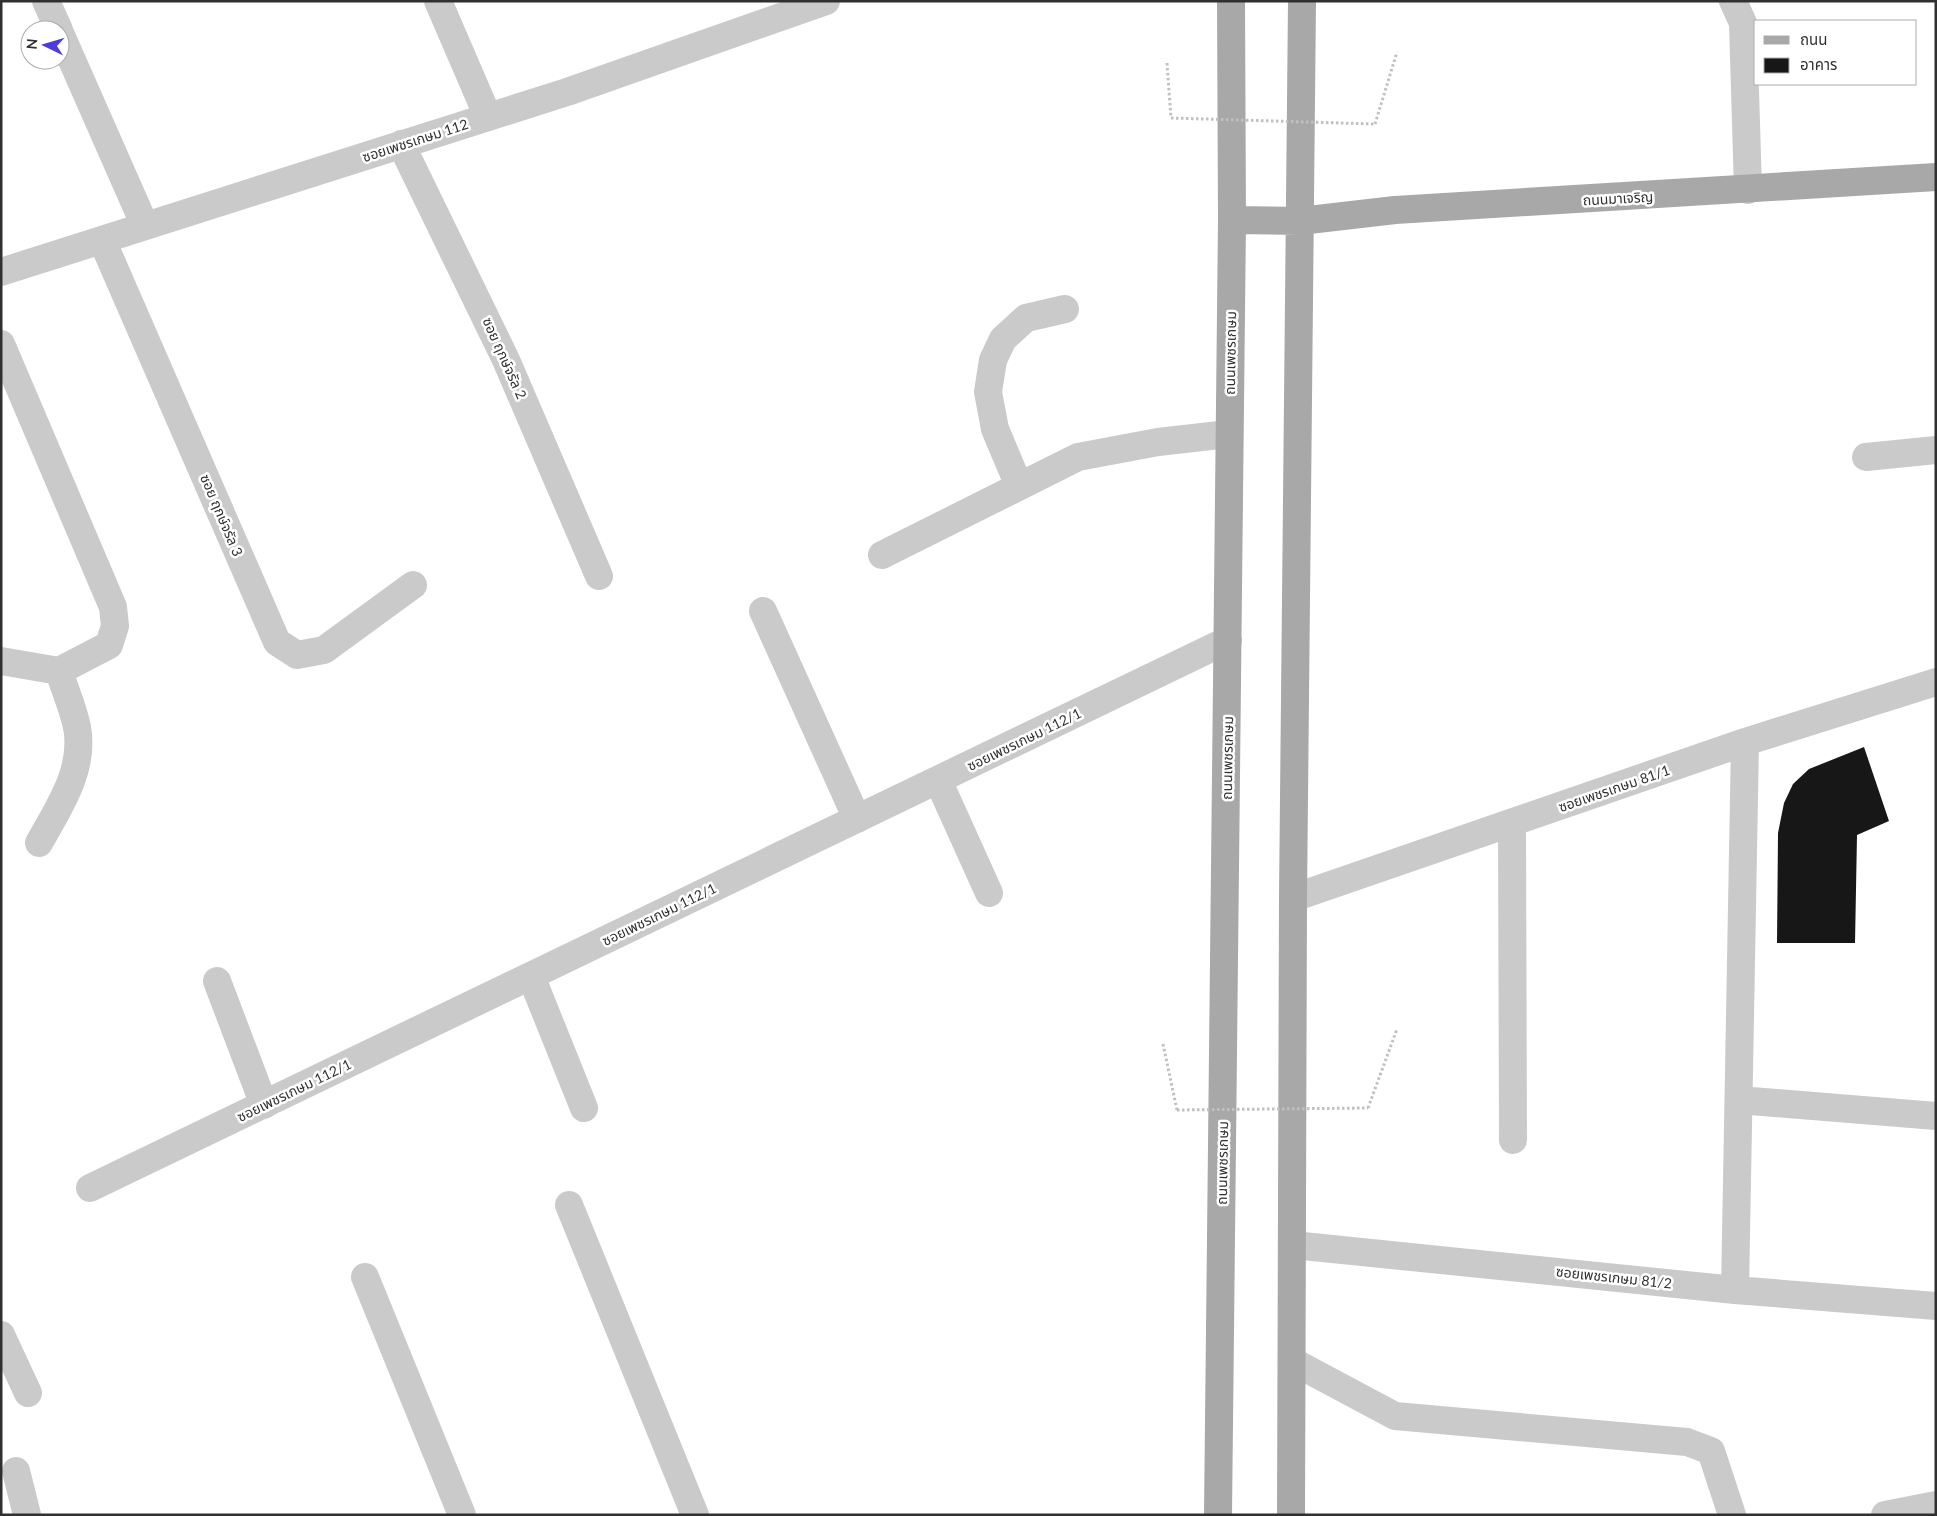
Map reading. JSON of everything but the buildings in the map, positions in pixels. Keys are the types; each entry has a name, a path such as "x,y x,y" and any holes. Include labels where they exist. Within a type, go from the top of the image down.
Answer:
{"main road":[{"name":"ถนนเพชรเกษม","path":"1218,1515 1228,640 1228,434 1232,220 1231,1"},
{"path":"1291,1515 1293,898 1302,1"},
{"name":"ถนนมาเจริญ","path":"1232,220 1300,220 1395,210 1936,178"}],"street":[{"path":"46,1 54,20"},
{"path":"438,1 488,117"},
{"name":"ซอยเพชรเกษม 112","path":"1,272 568,92 826,1"},
{"path":"1733,1 1743,23 1748,190"},
{"path":"70,57 145,226"},
{"name":"ซอย ฤกษ์จรัล 2","path":"401,144 506,360 599,576"},
{"name":"ซอย ฤกษ์จรัล 3","path":"102,240 277,642 297,655 324,650 413,585"},
{"path":"1019,486 995,429 988,392 993,360 1003,339 1026,318 1065,309"},
{"path":"1,344 113,607 115,626 109,645 59,671 1,661"},
{"path":"882,555 1078,457 1158,442 1228,434"},
{"path":"1866,457 1936,450"},
{"path":"764,611 857,819"},
{"name":"ซอยเพชรเกษม 112/1","path":"90,1188 1228,640"},
{"path":"40,843 70,788 77,760 77,728 59,671"},
{"name":"ซอยเพชรเกษม 81/1","path":"1293,898 1745,742 1936,682"},
{"path":"1735,1290 1745,742"},
{"path":"938,780 988,893"},
{"path":"1512,823 1513,1140"},
{"path":"531,976 584,1108"},
{"path":"216,981 264,1105"},
{"path":"1739,1100 1936,1116"},
{"path":"569,1205 696,1515"},
{"name":"ซอยเพชรเกษม 81/2","path":"1293,1244 1735,1290 1936,1306"},
{"path":"365,1276 462,1515"},
{"path":"1,1334 28,1394"},
{"path":"1292,1360 1395,1416 1687,1442 1711,1451 1732,1515"},
{"path":"16,1471 27,1515"},
{"path":"1885,1515 1936,1505"}],"path":[{"path":"1168,63 1172,118 1375,124 1397,52"},
{"path":"1163,1044 1178,1110 1368,1108 1397,1029"}]}
